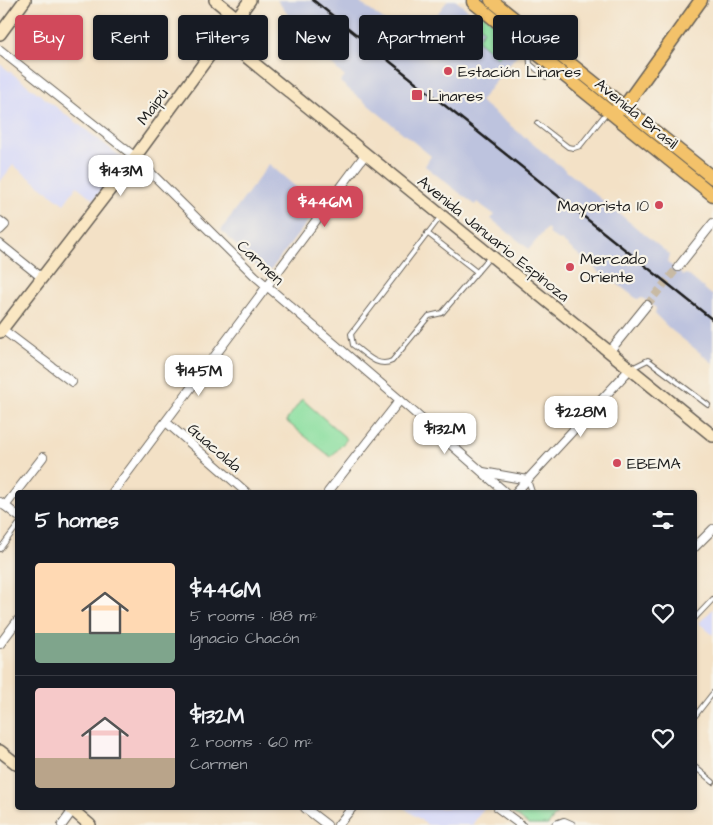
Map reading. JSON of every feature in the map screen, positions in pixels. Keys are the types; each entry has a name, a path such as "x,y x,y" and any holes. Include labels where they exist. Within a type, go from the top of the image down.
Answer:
{"main road":[{"path":"0,34 25,0"},
{"path":"214,0 233,15"},
{"name":"Maipú","path":"239,15 250,0"},
{"name":"Avenida Brasil","path":"491,0 713,178"},
{"path":"607,109 616,110 624,106 701,0"},
{"name":"Avenida Brasil","path":"473,1 713,195"},
{"name":"Maipú","path":"1,331 135,156 205,60"},
{"name":"Avenida Januario Espinoza","path":"251,60 365,155 713,436"},
{"name":"Avenida Januario Espinoza","path":"253,60 256,64"},
{"path":"0,751 15,763"},
{"path":"72,810 90,825"}],"street":[{"name":"Carmen","path":"0,50 135,156 203,226 267,287 503,490"},
{"path":"114,490 365,155"},
{"path":"0,221 4,225 0,230"},
{"path":"678,267 713,223"},
{"path":"0,244 41,277"},
{"path":"609,352 647,306"},
{"path":"1,331 72,382"},
{"path":"518,490 630,369"},
{"path":"330,490 400,400"},
{"name":"Guacolda","path":"166,422 244,490"},
{"path":"15,514 2,504 43,457"},
{"path":"479,470 492,475 528,480"},
{"path":"697,545 713,529"},
{"path":"0,644 15,624"},
{"path":"62,825 70,810"},
{"path":"308,810 328,825"},
{"path":"338,825 350,810"},
{"path":"501,810 521,825"},
{"path":"556,825 564,822 571,825"}],"lane":[{"path":"537,123 568,147 574,148 580,146 607,109"},
{"path":"441,216 350,334 353,345 378,363 386,364 392,361 429,316 442,313 490,256"},
{"path":"427,233 477,272"},
{"path":"630,369 648,360 708,405"},
{"path":"528,480 531,490"},
{"path":"0,549 15,529"},
{"path":"697,616 713,599"},
{"path":"697,713 713,693"},
{"path":"697,770 713,782"}],"shaded area":[{"path":"277,0 356,0 377,15 359,15 359,60 483,60 483,21 493,29 493,60 513,60 480,101 670,255 668,263 683,275 687,274 713,296 713,363 670,329 655,314 656,308 643,298 637,299 607,276 605,277 561,240 548,233 550,231 547,228 529,249 491,219 495,215 477,202 475,205 425,166 431,156 340,82 345,77 327,60 349,60 349,15 288,15"},
{"path":"448,0 455,0 475,15 436,15"},
{"path":"0,64 124,159 94,200 77,186 64,204 13,165 0,182"},
{"path":"269,164 319,207 266,276 221,230"},
{"path":"713,609 713,635 699,623"},
{"path":"407,810 483,810 472,825 428,825"}],"green space":[{"path":"481,12 493,22 493,53 483,45 483,15 479,15"},
{"path":"302,399 347,439 331,457 286,421"},
{"path":"509,810 559,810 548,825 529,825"}],"tunnel":[{"path":"647,305 678,267"}],"railway":[{"path":"313,0 713,320"}],"place":[{"name":"Estación Linares","path":"448,71"},
{"name":"Linares","path":"417,95"},
{"name":"Mayorista 10","path":"659,205"},
{"name":"Mercado Oriente","path":"570,267"},
{"name":"EBEMA","path":"617,463"}]}
